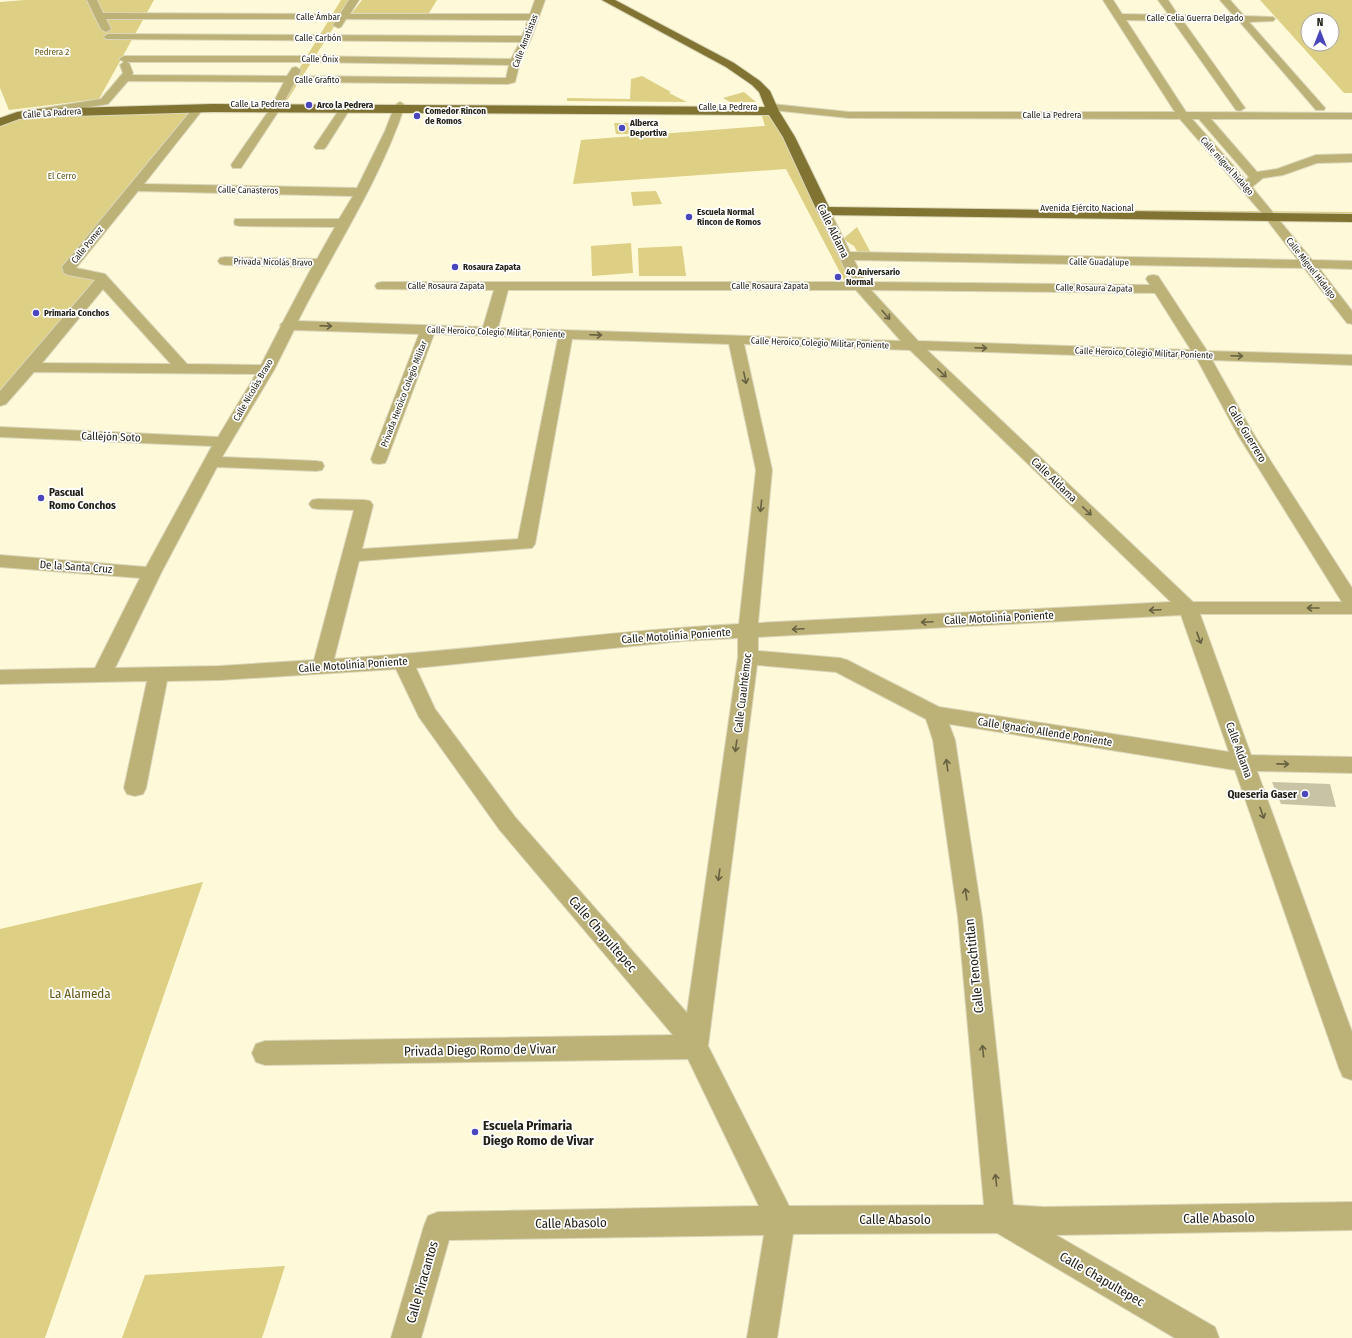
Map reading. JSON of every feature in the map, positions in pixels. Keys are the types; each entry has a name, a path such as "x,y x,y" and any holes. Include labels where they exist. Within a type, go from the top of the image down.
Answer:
{"main road":[{"name":"Calle Aldama","path":"607,0 740,71 764,91 789,137 823,209"},
{"name":"Calle La Pedrera","path":"102,106 199,108 287,103 345,109 399,107"},
{"name":"Calle La Pedrera","path":"102,106 287,103 399,107 773,109"},
{"name":"Calle La Padrera","path":"2,121 36,112 102,106"},
{"name":"Avenida Ejército Nacional","path":"823,209 1268,213 1352,210"},
{"name":"Avenida Ejército Nacional","path":"1268,213 1352,218"}],"street":[{"path":"92,0 101,16 109,37 120,53 128,73 102,106"},
{"path":"237,164 304,80 354,0"},
{"name":"Calle Amatistas","path":"508,81 511,80 515,62 526,39 540,0"},
{"name":"Calle miguel hidalgo","path":"1108,0 1180,112 1268,213"},
{"path":"1163,0 1240,108"},
{"path":"1225,0 1320,108"},
{"path":"287,103 290,80 335,6"},
{"path":"437,17 442,6"},
{"name":"Calle Ámbar","path":"101,16 534,17"},
{"name":"Calle Celia Guerra Delgado","path":"1119,18 1270,19"},
{"name":"Calle Carbón","path":"109,37 308,49 330,38 526,39"},
{"name":"Calle Ónix","path":"120,53 308,49 317,59 515,62"},
{"name":"Calle Grafito","path":"125,78 508,81"},
{"name":"Calle Nicolás Bravo","path":"102,674 152,572 211,462 266,370 287,325 371,174 391,131 399,107"},
{"name":"Calle Pomez","path":"102,280 98,276 74,273 69,267 199,108"},
{"path":"1180,112 1240,108 1352,108"},
{"path":"320,147 345,109"},
{"name":"Calle La Pedrera","path":"773,109 849,115 1180,112 1202,116 1352,116"},
{"path":"1202,116 1255,177"},
{"path":"1205,141 1225,143"},
{"path":"1245,187 1255,177 1279,172 1320,159 1352,158"},
{"name":"Calle Canasteros","path":"135,187 361,192"},
{"name":"Calle Aldama","path":"823,209 860,286 914,346 1188,608 1352,1068"},
{"name":"Calle Miguel Hidalgo","path":"1268,213 1352,320"},
{"path":"240,222 343,223"},
{"name":"Calle Guadalupe","path":"846,256 1144,263 1352,265"},
{"name":"Privada Nicolás Bravo","path":"225,260 321,263"},
{"name":"Calle Guerrero","path":"1144,263 1202,355 1246,435 1352,603"},
{"path":"0,401 28,367 51,343 102,280 183,369"},
{"name":"Calle Rosaura Zapata","path":"382,286 860,286 1159,289"},
{"path":"489,332 502,286"},
{"name":"Calle Heroico Colegio Militar Poniente","path":"287,325 1352,360"},
{"name":"Privada Heróico Colegio Militar","path":"379,459 428,330"},
{"path":"351,556 526,544 566,334"},
{"name":"Calle Cuauhtémoc","path":"696,1047 748,657 748,631 764,470 736,340"},
{"path":"28,367 266,370"},
{"name":"Callejón Soto","path":"0,432 222,442"},
{"path":"211,462 316,466"},
{"path":"318,504 364,505 322,667"},
{"name":"De la Santa Cruz","path":"0,561 152,572"},
{"name":"Calle Motolinía Poniente","path":"0,677 220,673 403,662 682,634 1188,608 1352,608"},
{"name":"Calle Ignacio Allende Poniente","path":"748,657 840,665 935,714 1244,764 1352,765"},
{"name":"Calle Chapultepec","path":"403,662 426,712 507,823 684,1029 696,1047 781,1220"},
{"path":"135,788 159,673"},
{"name":"Calle Tenochtitlan","path":"935,714 944,740 970,917 1000,1219"},
{"name":"Privada Diego Romo de Vivar","path":"265,1053 696,1047"},
{"name":"Calle Abasolo","path":"438,1226 781,1220 1000,1219 1044,1221 1352,1216"},
{"name":"Calle Chapultepec","path":"1000,1219 1204,1338"},
{"path":"762,1338 781,1220"},
{"name":"Calle Piracantos","path":"406,1338 438,1226"}],"green space":[{"name":"Pedrera 2","path":"25,0 154,0 99,99 9,110 0,88 0,2"},
{"path":"341,0 351,0 286,102 279,102"},
{"path":"362,0 437,0 429,13 352,13"},
{"path":"1260,0 1352,0 1352,93 1344,93 1307,52 1340,52 1340,12 1300,12 1300,44"},
{"path":"642,76 671,92 669,93 687,102 567,101 567,98 630,99 631,79"},
{"path":"744,92 756,102 730,102 723,98"},
{"name":"El Cerro","path":"192,112 68,269 104,280 0,404 0,125 19,117"},
{"path":"771,112 855,282 845,282 786,169 573,184 581,140 765,126 761,113"},
{"name":"Alberca Deportiva","path":"614,123 629,123 631,134 616,134"},
{"path":"656,191 662,204 633,206 631,192"},
{"path":"824,207 1352,212 1352,215"},
{"path":"857,227 871,253 858,253 854,246 843,239"},
{"path":"631,243 633,273 592,276 591,246"},
{"path":"682,246 686,276 639,276 638,248"},
{"name":"La Alameda","path":"203,882 45,1338 0,1338 0,929"},
{"path":"285,1266 262,1338 122,1338 145,1275"}],"building":[{"name":"Queseria Gaser","path":"1272,782 1330,784 1336,807 1281,804"}],"place":[{"name":"Arco la Pedrera","path":"309,105"},
{"name":"Comedor Rincon de Romos","path":"417,116"},
{"name":"Alberca Deportiva","path":"622,128"},
{"name":"Escuela Normal Rincon de Romos","path":"689,217"},
{"name":"Rosaura Zapata","path":"455,267"},
{"name":"40 Aniversario Normal","path":"838,277"},
{"name":"Primaria Conchos","path":"36,313"},
{"name":"Pascual Romo Conchos","path":"41,498"},
{"name":"Queseria Gaser","path":"1305,794"},
{"name":"Escuela Primaria Diego Romo de Vivar","path":"475,1132"}]}
